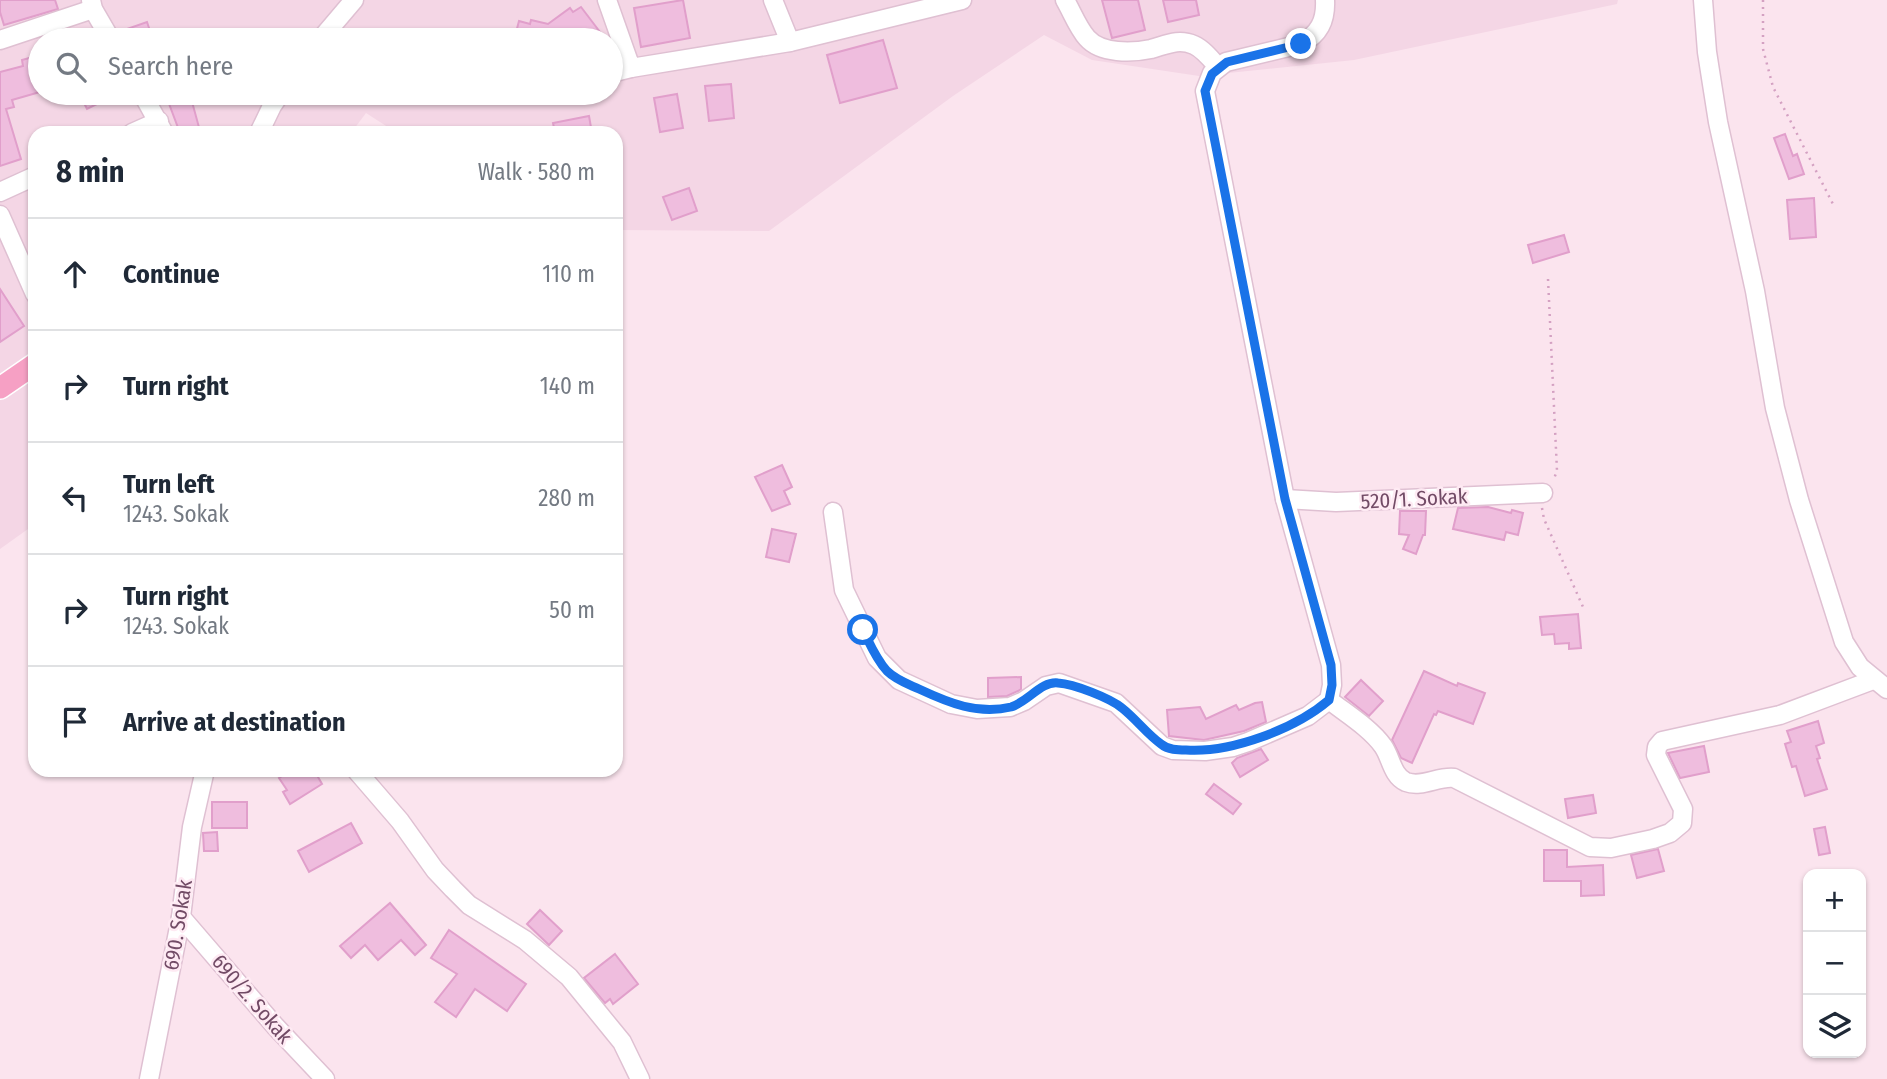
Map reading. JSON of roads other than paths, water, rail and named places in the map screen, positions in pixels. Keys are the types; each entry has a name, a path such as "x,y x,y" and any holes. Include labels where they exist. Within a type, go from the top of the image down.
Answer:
{"main road":[{"path":"0,388 28,369"}],"street":[{"path":"330,28 354,0"},
{"path":"607,0 617,28"},
{"path":"773,0 790,42"},
{"path":"623,70 790,42 962,0"},
{"path":"1065,0 1086,37 1095,45 1122,51 1137,51 1185,42 1197,46 1218,67"},
{"path":"833,512 844,590 877,658 899,680 951,704 990,709 1016,705 1046,685 1059,683 1116,703 1162,746 1173,750 1193,751 1233,747 1308,716 1329,700 1332,685 1331,665 1285,499 1205,101 1207,82 1218,67 1227,62 1310,40 1322,24 1325,0"},
{"path":"1703,0 1717,121 1745,239 1787,460 1844,642 1854,660 1880,684"},
{"path":"32,28 92,5 104,28"},
{"path":"0,40 28,29"},
{"path":"623,45 631,68"},
{"path":"149,105 160,126"},
{"path":"263,126 274,105"},
{"path":"0,192 28,179"},
{"path":"0,215 28,278"},
{"name":"520/1. Sokak","path":"1285,499 1336,502 1543,493"},
{"path":"1329,700 1377,738 1387,752 1397,775 1406,782 1420,783 1454,778 1581,844 1600,849 1670,833 1682,823 1683,809 1656,755 1657,747 1662,741 1780,715 1880,684"},
{"name":"690. Sokak","path":"149,1079 181,917 192,827 203,777"},
{"path":"362,777 400,821 435,870 469,905 524,940 569,976 622,1042 640,1079"},
{"name":"690/2. Sokak","path":"181,917 275,1027 325,1079"}]}
